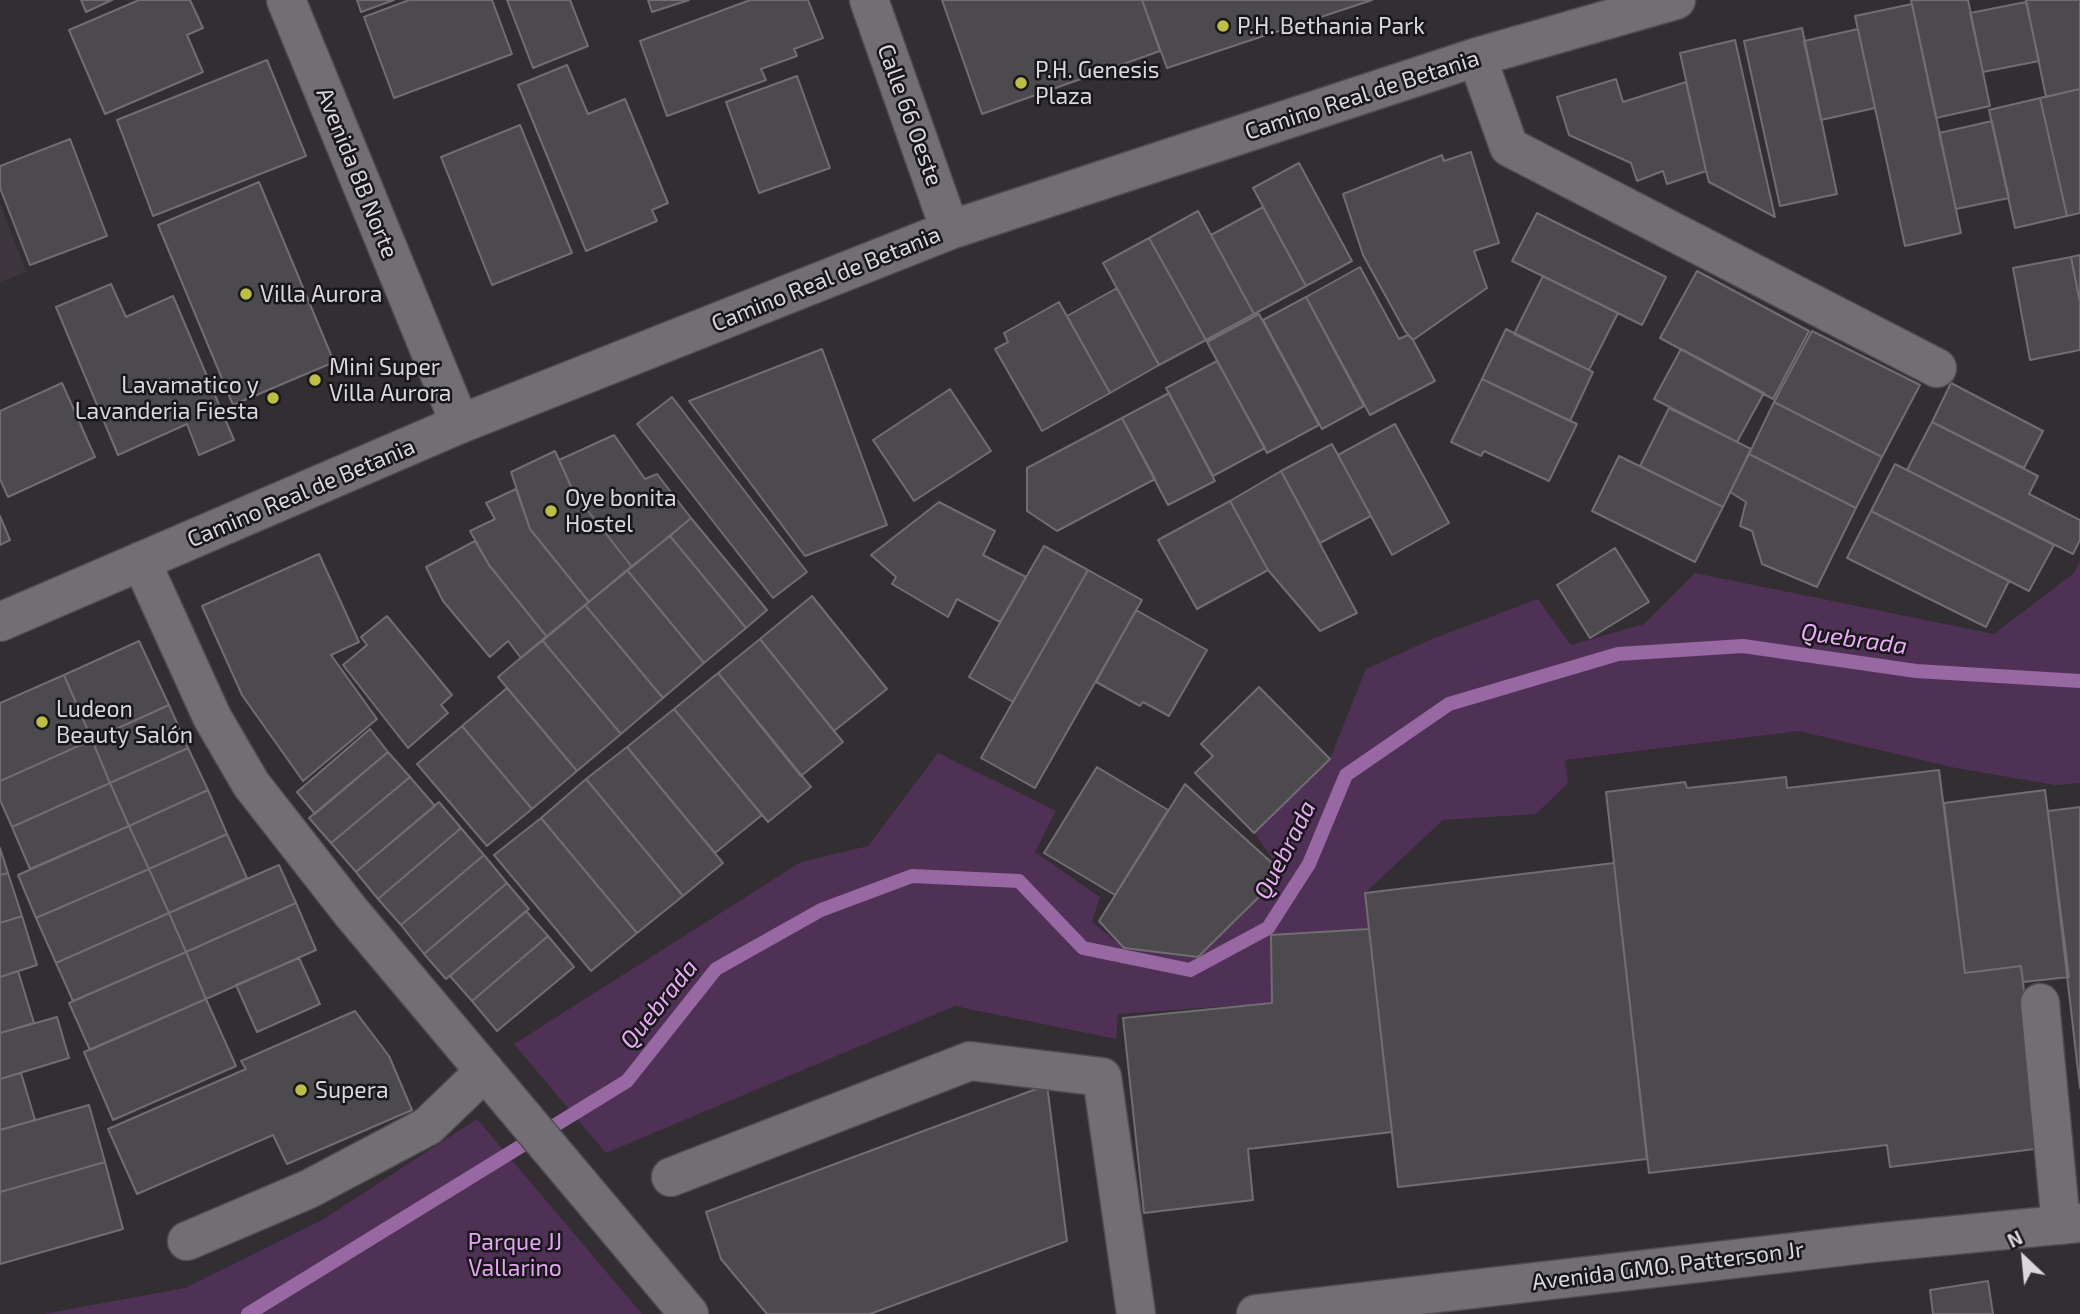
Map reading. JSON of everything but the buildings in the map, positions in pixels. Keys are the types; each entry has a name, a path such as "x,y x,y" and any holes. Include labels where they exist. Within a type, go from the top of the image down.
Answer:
{"street":[{"name":"Avenida 8B Norte","path":"286,0 460,424"},
{"name":"Calle 66 Oeste","path":"869,0 950,230"},
{"name":"Camino Real de Betania","path":"0,622 460,424 950,230 1477,57 1676,0"},
{"path":"1477,57 1509,147 1937,368"},
{"path":"141,561 212,717 251,785 351,912 689,1314"},
{"path":"2040,1003 2071,1224"},
{"path":"671,1177 970,1061 1102,1077 1136,1314"},
{"path":"187,1241 309,1189 428,1126 494,1082"},
{"name":"Avenida GMO. Patterson Jr","path":"1256,1314 1872,1243 2071,1224"}],"shaded area":[{"path":"0,203 26,272 0,282"}],"green space":[{"path":"2080,560 2080,783 2055,785 1956,768 1799,731 1565,760 1568,783 1536,814 1443,820 1365,893 1369,929 1272,1003 1118,1014 1116,1039 955,1006 606,1153 514,1044 801,862 868,846 938,753 1056,811 1035,852 1100,897 1092,922 1124,948 1198,957 1283,873 1254,833 1330,759 1366,669 1432,639 1538,599 1571,645 1644,624 1695,573 1994,634 2074,573"},
{"name":"Parque JJ Vallarino","path":"477,1119 642,1314 43,1314 185,1288 322,1220"}],"waterway":[{"name":"Quebrada","path":"248,1314 627,1081 716,969 821,910 912,876 1019,881 1083,948 1190,970 1268,928 1309,864 1346,775 1449,704 1618,654 1743,646 1916,671 2080,681"}],"place":[{"name":"P.H. Bethania Park","path":"1223,26"},
{"name":"P.H. Genesis Plaza","path":"1021,83"},
{"name":"Villa Aurora","path":"246,294"},
{"name":"Mini Super Villa Aurora","path":"315,380"},
{"name":"Lavamatico y Lavanderia Fiesta","path":"273,398"},
{"name":"Oye bonita Hostel","path":"551,511"},
{"name":"Ludeon Beauty Salón","path":"42,722"},
{"name":"Supera","path":"301,1090"}]}
